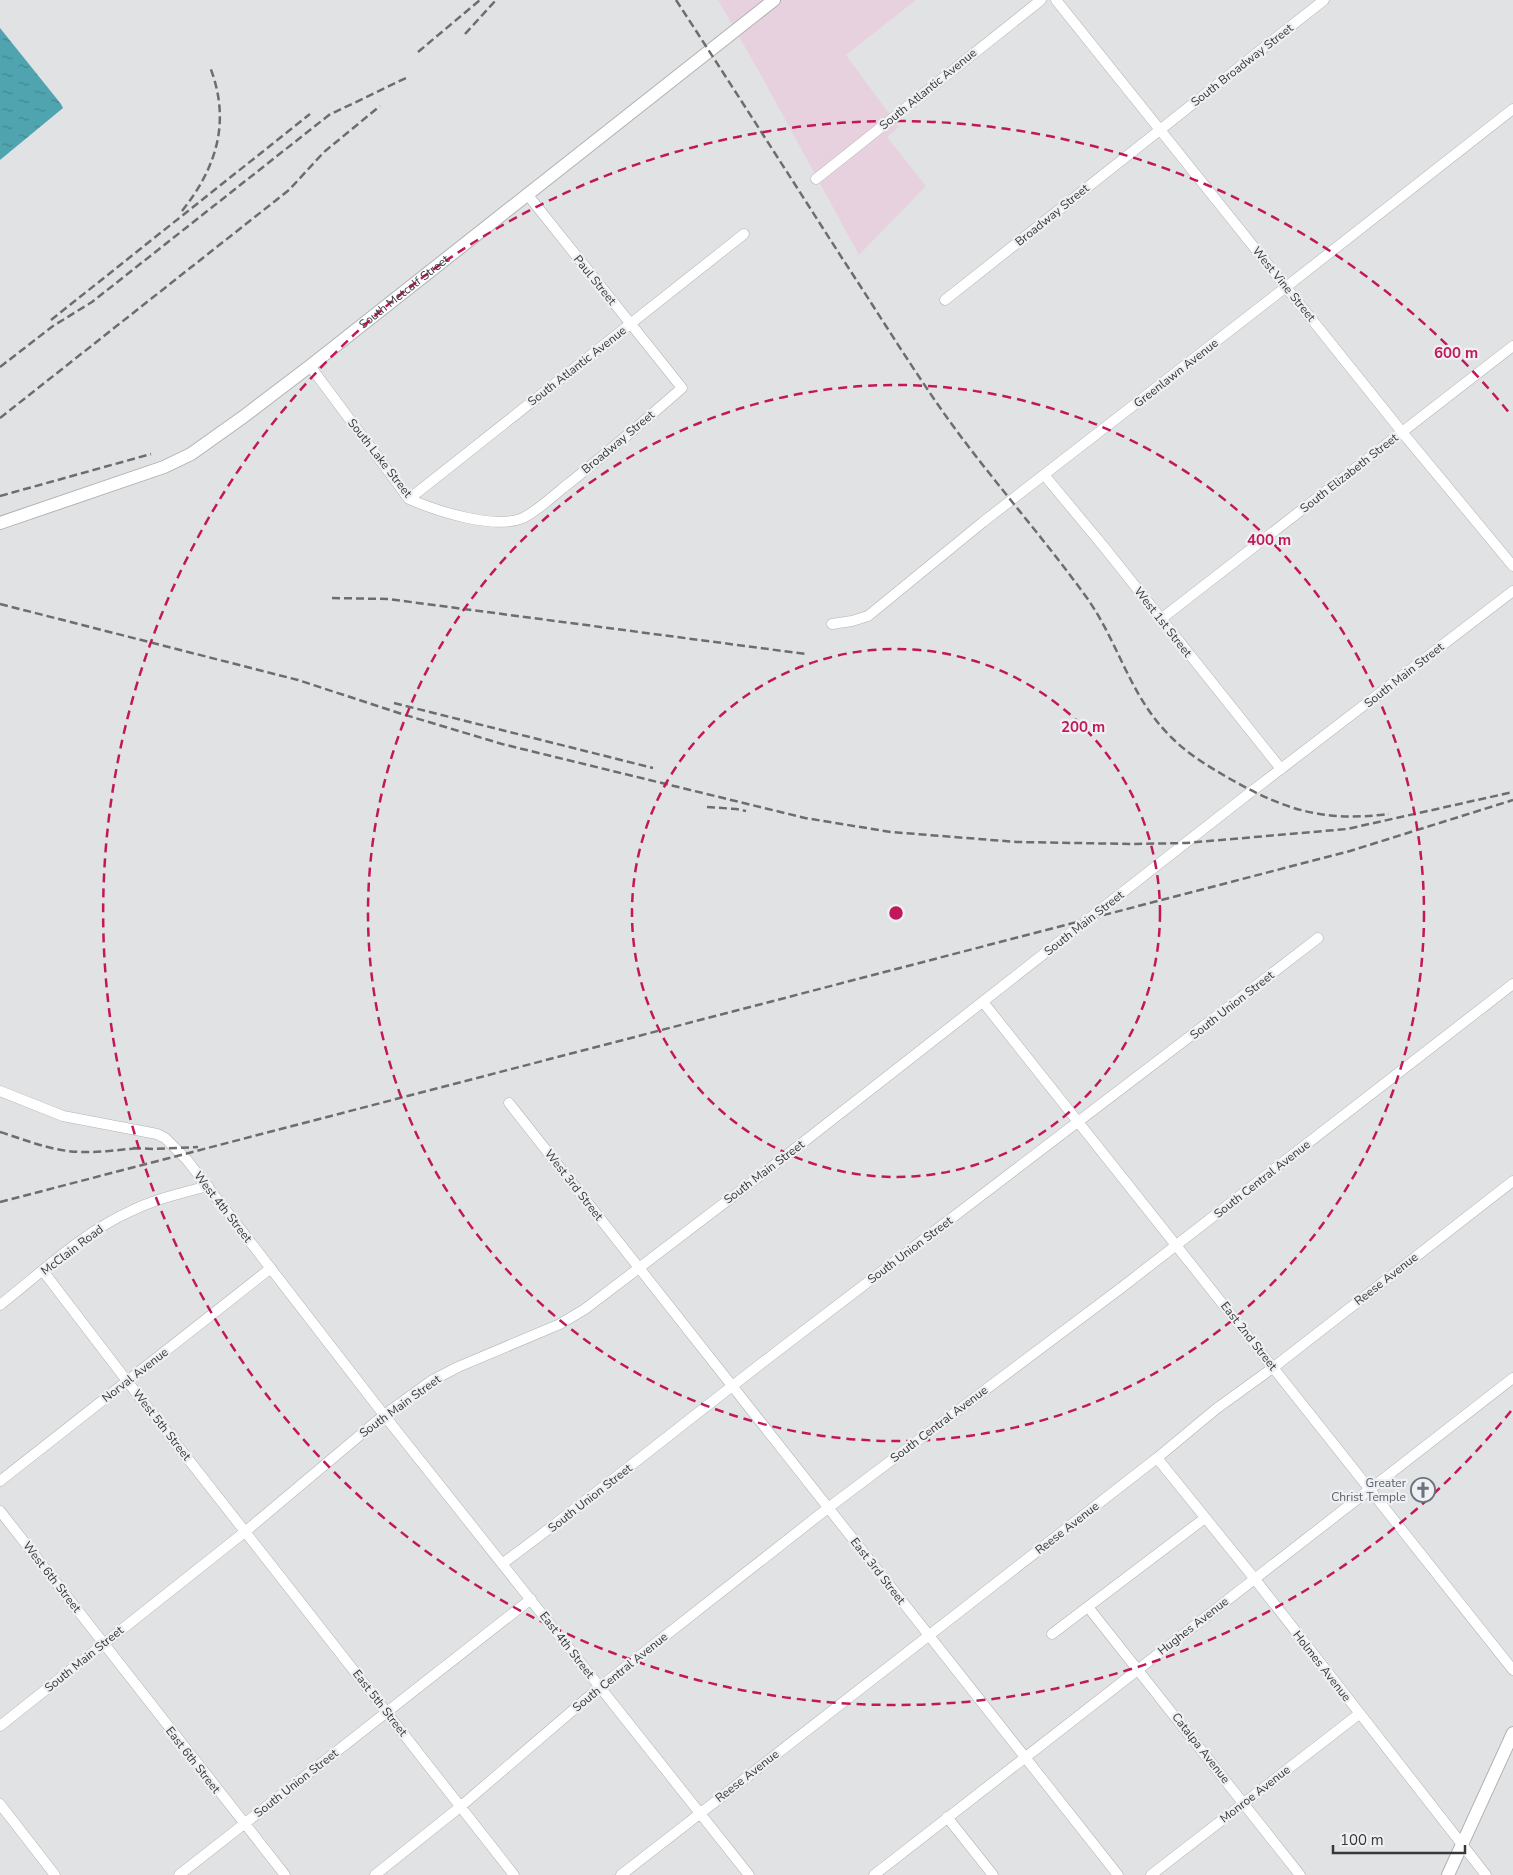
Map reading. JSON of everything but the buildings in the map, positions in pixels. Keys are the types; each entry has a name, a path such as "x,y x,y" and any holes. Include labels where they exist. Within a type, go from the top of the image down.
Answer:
{"main road":[{"name":"South Metcalf Street","path":"0,523 122,482 164,467 185,457 243,417 310,366 774,0"},
{"path":"1448,1875 1513,1733"}],"street":[{"name":"South Atlantic Avenue","path":"816,179 1041,0"},
{"name":"West Vine Street","path":"1056,0 1402,432 1513,566"},
{"name":"South Broadway Street","path":"1160,129 1324,0"},
{"name":"Greenlawn Avenue","path":"832,624 868,616 982,522 1286,288 1513,108"},
{"name":"Broadway Street","path":"945,300 1160,129"},
{"name":"Paul Street","path":"527,194 682,388"},
{"name":"South Atlantic Avenue","path":"409,499 744,234"},
{"name":"South Elizabeth Street","path":"1161,620 1513,346"},
{"name":"South Lake Street","path":"310,366 409,499 429,507 480,521 497,521 523,518 554,495"},
{"name":"Broadway Street","path":"554,495 682,388"},
{"name":"West 1st Street","path":"1044,476 1104,547 1281,769"},
{"name":"South Main Street","path":"0,1726 246,1531 384,1415 431,1381 458,1367 560,1324 585,1309 1513,591"},
{"name":"South Union Street","path":"502,1564 583,1504 732,1386 1080,1122 1318,938"},
{"name":"South Central Avenue","path":"375,1875 460,1807 600,1687 828,1508 1177,1244 1513,984"},
{"name":"East 2nd Street","path":"984,1002 1513,1670"},
{"name":"West 4th Street","path":"0,1091 63,1116 157,1134 165,1138 208,1186 384,1415"},
{"name":"West 3rd Street","path":"509,1103 638,1268"},
{"name":"Reese Avenue","path":"621,1875 1157,1458 1216,1409 1274,1367 1513,1181"},
{"name":"McClain Road","path":"0,1305 96,1230 128,1212 162,1198 208,1186"},
{"name":"Norval Avenue","path":"0,1481 42,1450 271,1268"},
{"name":"East 3rd Street","path":"638,1268 1118,1875"},
{"name":"West 5th Street","path":"43,1271 246,1531"},
{"name":"Hughes Avenue","path":"874,1875 1513,1378"},
{"name":"East 4th Street","path":"384,1415 749,1875"},
{"name":"Holmes Avenue","path":"1157,1458 1254,1578 1462,1847 1486,1875"},
{"name":"West 6th Street","path":"0,1511 102,1644"},
{"path":"1052,1634 1206,1518"},
{"name":"East 5th Street","path":"246,1531 514,1875"},
{"name":"South Union Street","path":"179,1875 531,1600"},
{"name":"Catalpa Avenue","path":"1088,1607 1300,1875"},
{"name":"East 6th Street","path":"102,1644 285,1875"},
{"name":"Monroe Avenue","path":"1151,1875 1359,1714"},
{"path":"0,1804 55,1875"},
{"path":"947,1817 992,1875"}],"shaded area":[{"path":"718,0 916,0 846,55 899,127 887,137 926,186 859,255 762,77"}],"water":[{"path":"0,28 63,108 0,160"}],"railway":[{"path":"418,52 480,0"},
{"path":"465,34 496,0"},
{"path":"676,0 934,399 965,442 1087,598 1108,634 1135,688 1157,722 1172,738 1200,761 1271,800 1308,812 1326,815 1366,816 1389,814"},
{"path":"182,211 204,178 217,143 220,125 219,106 210,67"},
{"path":"0,367 53,326 92,302 329,115 408,77"},
{"path":"0,418 289,190 324,152 380,106"},
{"path":"51,320 310,114"},
{"path":"0,496 151,454"},
{"path":"332,598 388,599 806,654"},
{"path":"0,604 298,680 502,744 805,818 891,832 1017,842 1186,843 1347,829 1513,792"},
{"path":"394,703 653,768"},
{"path":"0,1202 1350,851 1513,800"},
{"path":"707,807 746,811"},
{"path":"0,1132 59,1150 95,1152 139,1148"},
{"path":"133,1148 198,1147"}],"place":[{"name":"Greater Christ Temple","path":"1423,1490"}]}
